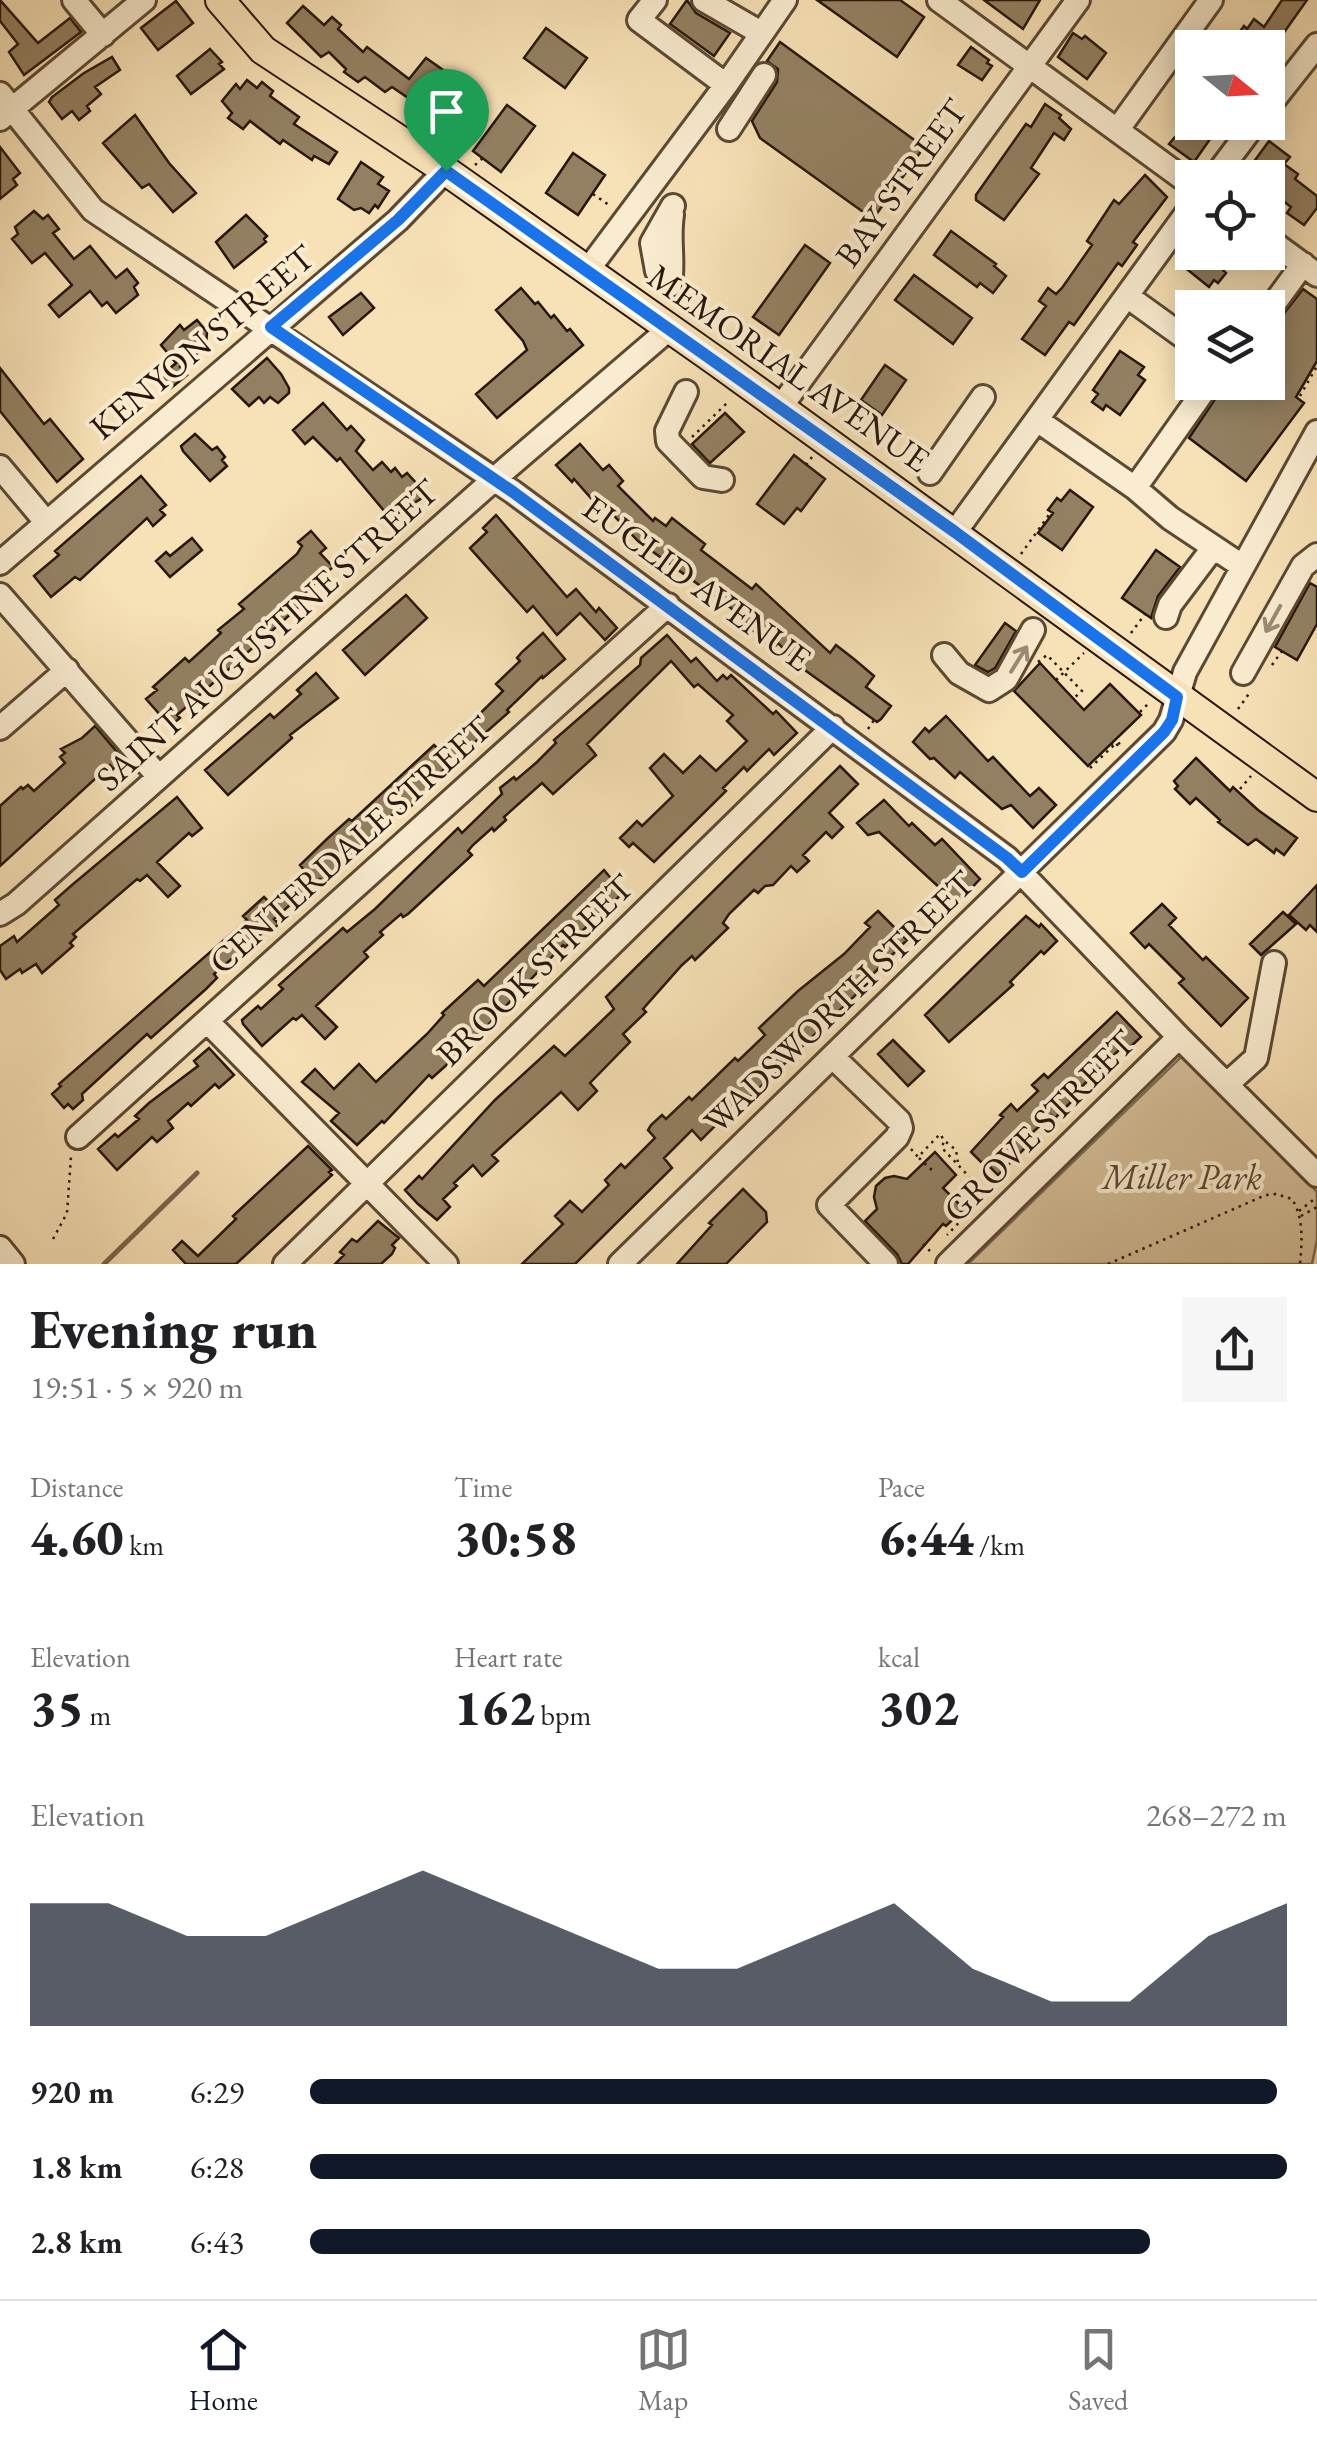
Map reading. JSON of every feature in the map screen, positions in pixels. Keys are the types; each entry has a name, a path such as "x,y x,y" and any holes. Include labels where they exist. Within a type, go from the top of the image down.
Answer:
{"main road":[{"name":"MEMORIAL AVENUE","path":"220,0 263,50 446,171 955,532 1164,699 1317,797"}],"street":[{"path":"74,0 103,34"},
{"path":"4,107 144,0"},
{"path":"655,0 639,20 726,85"},
{"path":"704,0 761,34"},
{"path":"586,271 726,85 784,0"},
{"path":"939,0 1175,172"},
{"name":"BAY STREET","path":"780,408 1078,0"},
{"path":"1118,129 1212,0"},
{"path":"1285,85 1317,44"},
{"path":"729,129 764,74"},
{"name":"EUCLID AVENUE","path":"4,107 93,210 494,480 1007,858 1317,1174"},
{"name":"KENYON STREET","path":"0,563 398,220 446,171"},
{"path":"955,532 1175,230"},
{"path":"1285,251 1310,269 1285,295"},
{"path":"1127,296 1175,331"},
{"name":"SAINT AUGUSTINE STREET","path":"0,914 670,329"},
{"path":"686,392 667,431 668,441 703,477 722,480"},
{"path":"930,472 983,397"},
{"path":"1134,488 1197,400"},
{"path":"1037,420 1242,566"},
{"name":"WADSWORTH STREET","path":"620,1264 1164,732 1172,720 1164,699 1184,672 1314,441"},
{"path":"0,467 46,522"},
{"path":"1156,616 1170,605 1213,548"},
{"path":"1247,682 1312,565"},
{"path":"0,595 159,777"},
{"name":"CENTERDALE STREET","path":"76,1143 668,605"},
{"path":"944,655 959,673 990,690 1006,679 1033,630"},
{"path":"0,728 66,670"},
{"name":"BROOK STREET","path":"286,1264 834,727"},
{"path":"1227,1084 1256,1058 1274,963"},
{"path":"207,1021 446,1264"},
{"name":"GROVE STREET","path":"948,1264 1179,1037"},
{"path":"833,1058 899,1121 901,1128 897,1137 829,1205 886,1264"},
{"path":"0,1248 13,1264"}],"path":[{"path":"592,194 610,206"},
{"path":"1300,396 1317,366"},
{"path":"691,438 727,403"},
{"path":"806,465 812,456"},
{"path":"1020,554 1051,512"},
{"path":"1130,634 1156,616"},
{"path":"1272,665 1282,651"},
{"path":"1056,680 1085,652"},
{"path":"1036,664 1047,655 1082,691 1074,698"},
{"path":"1237,710 1247,682"},
{"path":"1140,712 1164,699"},
{"path":"867,730 874,720"},
{"path":"1090,768 1112,743 1115,747 1122,739 1125,742"},
{"path":"1240,789 1252,775"},
{"path":"918,1156 940,1134 956,1150 958,1165"},
{"path":"944,1142 942,1148 982,1194 981,1200 947,1234"},
{"path":"52,1239 67,1213 76,1143"},
{"path":"906,1144 935,1173"},
{"path":"1108,1264 1276,1194 1292,1199 1299,1214 1300,1264"},
{"path":"1299,1214 1317,1197"},
{"path":"960,1202 970,1212"},
{"path":"1299,1214 1317,1207"}],"green space":[{"name":"Miller Park","path":"1183,1055 1317,1192 1317,1240 1312,1264 968,1264"}],"building":[{"path":"0,0 38,43 70,18 81,32 24,75 9,52 18,44 0,21"},
{"path":"687,0 696,13 730,33 714,56 670,24"},
{"path":"817,0 900,0 924,17 897,57"},
{"path":"984,0 1040,0 1023,29"},
{"path":"1282,0 1307,0 1285,31 1241,30 1244,26 1247,29 1254,19 1264,27"},
{"path":"176,1 193,23 158,50 141,28"},
{"path":"303,6 324,25 332,17 341,25 338,29 363,52 367,47 409,79 426,58 446,72 420,106 392,87 385,92 365,77 358,82 344,72 346,69 329,52 321,57 287,23"},
{"path":"546,28 587,58 565,88 524,58"},
{"path":"1073,33 1082,39 1085,36 1106,53 1087,79 1058,57"},
{"path":"780,42 924,147 873,219 760,138 752,121 777,82 778,69 767,61"},
{"path":"971,47 992,66 982,80 958,65"},
{"path":"210,49 224,69 191,94 177,76"},
{"path":"112,57 120,70 95,87 101,94 87,106 90,111 79,120 72,111 62,119 49,102 52,97"},
{"path":"247,80 257,88 262,82 273,91 270,96 299,117 294,124 337,152 329,164 314,156 312,160 283,140 280,144 250,121 243,129 228,118 232,113 222,101 236,84 240,89"},
{"path":"1045,104 1061,115 1059,118 1071,129 1064,140 1054,133 1031,168 1039,174 1004,220 976,200 976,195 1026,124 1031,127"},
{"path":"507,105 535,126 501,172 473,151"},
{"path":"135,115 196,193 173,212 149,184 142,188 103,143"},
{"path":"1175,137 1209,140 1195,160 1169,144"},
{"path":"1269,141 1290,157 1285,163 1255,160"},
{"path":"0,147 20,173 13,179 17,185 0,199"},
{"path":"573,153 605,175 578,215 546,193"},
{"path":"361,162 383,177 378,184 389,191 378,208 375,205 369,213 361,208 354,210 338,199"},
{"path":"1285,165 1298,174 1295,179 1317,196 1317,208 1304,225 1287,213 1291,207 1285,202"},
{"path":"1145,175 1167,197 1133,242 1137,245 1122,266 1118,263 1074,325 1069,322 1045,355 1022,339 1046,306 1039,301 1048,288 1056,294 1062,288 1092,245 1087,241 1114,200 1119,204"},
{"path":"34,211 43,219 48,215 59,229 53,233 74,259 90,246 116,278 127,269 138,283 134,287 138,295 116,313 107,302 102,306 90,291 59,317 49,305 72,285 45,253 32,263 12,239 18,234 15,227"},
{"path":"246,215 267,236 266,242 234,268 216,242"},
{"path":"951,231 1006,276 993,293 980,283 977,287 934,255"},
{"path":"805,245 830,263 779,335 753,317"},
{"path":"1188,270 1226,273 1209,287"},
{"path":"914,275 972,318 953,344 895,300"},
{"path":"521,288 583,345 497,418 476,394 527,350 496,310"},
{"path":"1303,289 1317,299 1317,361 1296,397 1304,403 1246,481 1189,438 1214,400 1285,400 1285,312"},
{"path":"361,293 374,308 343,335 329,317"},
{"path":"197,320 207,332 206,346 180,367 187,375 171,388 161,376 176,363 161,345 180,325 184,330"},
{"path":"1120,351 1144,367 1138,375 1145,380 1120,415 1106,405 1103,410 1092,402 1098,394 1093,390"},
{"path":"267,358 281,374 289,393 278,403 270,397 264,403 259,397 249,406 232,389"},
{"path":"885,365 906,380 882,415 861,400"},
{"path":"0,368 44,424 50,419 83,459 57,482 0,411"},
{"path":"323,403 347,430 351,426 364,440 356,451 373,470 382,462 402,477 407,473 427,495 390,518 340,458 337,461 313,437 305,444 293,430"},
{"path":"725,413 744,432 710,463 692,444"},
{"path":"195,434 212,450 217,447 225,457 222,460 227,466 210,481 181,446"},
{"path":"580,444 603,470 609,465 623,481 618,486 653,521 655,518 666,526 672,518 705,544 701,550 752,589 756,584 830,653 836,645 874,676 866,687 891,706 881,719 877,722 802,668 778,643 772,649 731,608 638,541 601,502 597,505 556,465"},
{"path":"794,455 825,479 801,511 797,508 784,524 757,504"},
{"path":"141,476 166,505 160,510 165,515 153,526 147,518 80,580 75,577 51,597 34,576 59,555 55,551"},
{"path":"1070,490 1093,507 1062,550 1038,533 1053,513 1048,510"},
{"path":"496,515 567,597 576,589 617,628 605,640 580,613 557,635 533,606 527,612 470,548 487,532 483,528"},
{"path":"311,531 326,548 320,553 333,567 305,592 310,597 177,715 180,718 170,726 146,699 157,690 153,687 221,633 218,630 244,609 239,604 297,554 302,546 298,542"},
{"path":"192,538 202,550 170,577 156,561 166,552 170,556"},
{"path":"1156,550 1180,567 1158,596 1151,618 1122,598"},
{"path":"1310,583 1317,587 1317,624 1297,660 1275,647"},
{"path":"406,595 427,618 365,675 343,650"},
{"path":"1005,623 1016,631 995,668 988,672 975,665"},
{"path":"543,633 565,659 440,773 444,776 411,806 407,802 360,850 274,919 279,924 268,933 266,930 214,974 217,978 151,1038 147,1034 82,1094 83,1100 73,1109 68,1104 64,1108 52,1094 59,1084 247,920 243,916 264,897 270,903 304,870 300,865 328,838 349,819 352,821 434,745 441,752 503,691 496,684"},
{"path":"667,635 691,662 696,658 717,681 723,675 727,679 731,675 797,733 774,755 769,749 747,771 744,767 723,788 726,791 654,862 633,843 629,847 620,838 637,821 642,826 673,796 650,768 664,754 683,773 700,756 716,771 747,741 727,721 733,715 698,684 694,687 671,661 587,744 596,755 553,794 542,783 494,831 492,828 473,845 468,851 472,855 408,914 401,914 380,932 383,935 364,952 368,957 316,1006 337,1027 325,1039 302,1015 293,1018 262,1046 242,1020 283,989 279,985 343,928 347,932 375,909 458,828 462,833 502,794 500,788 537,762 556,743 554,740 640,665 641,658"},
{"path":"1040,663 1084,710 1110,684 1141,715 1088,766 1014,691"},
{"path":"316,673 338,698 290,735 292,738 228,795 205,770 270,714 274,718 301,694 297,690"},
{"path":"946,716 988,761 993,757 1030,796 1039,788 1056,805 1033,828 1011,805 1002,809 960,772 955,778 913,742 925,728 929,732"},
{"path":"95,726 123,759 113,769 110,765 0,866 0,806 21,787 28,785 34,791 65,763 60,757 65,753 61,749"},
{"path":"1196,758 1230,791 1233,787 1297,838 1284,855 1276,849 1274,853 1256,839 1248,845 1218,822 1196,798 1190,804 1175,789 1178,786 1174,781"},
{"path":"840,766 858,784 829,813 843,827 832,838 826,832 803,855 809,861 797,872 791,866 773,885 758,893 754,890 729,914 723,923 728,928 695,960 692,956 682,965 643,1009 646,1012 623,1034 630,1042 590,1083 597,1091 578,1110 561,1092 492,1155 498,1161 482,1176 473,1165 454,1183 457,1186 443,1199 450,1207 437,1220 418,1204 405,1190 419,1176 422,1179 495,1100 554,1046 565,1056 614,1009 606,997"},
{"path":"177,797 202,828 192,836 189,833 157,862 180,886 168,897 147,875 137,879 73,934 73,946 42,973 36,964 6,979 0,970 0,946 14,936 17,942 59,905 55,900"},
{"path":"884,800 935,845 942,839 980,879 963,897 955,902 879,832 868,835 857,823"},
{"path":"604,870 623,893 563,945 471,1043 432,1078 429,1075 384,1123 357,1145 331,1121 339,1113 302,1082 315,1069 334,1089 359,1064 376,1082 427,1034 442,1013 478,980 484,986"},
{"path":"1317,885 1317,932 1310,925 1306,930 1289,915"},
{"path":"1162,904 1176,918 1169,925 1248,998 1221,1026 1179,983 1184,979 1149,944 1145,948 1131,933"},
{"path":"878,911 907,940 870,981 746,1101 741,1096 712,1123 715,1126 701,1140 692,1130 664,1158 672,1168 575,1264 522,1264 563,1224 555,1216 570,1201 582,1212 609,1185 605,1180 621,1164 625,1168 655,1138 648,1130 651,1125 662,1115 666,1119 689,1097 692,1100 735,1058 738,1061 765,1035 759,1028 844,954 870,927 865,923"},
{"path":"1283,912 1296,924 1261,955 1250,944"},
{"path":"1026,916 1039,927 1041,924 1057,941 1044,954 1041,951 1010,982 1013,985 949,1042 925,1015"},
{"path":"1117,1012 1141,1037 1126,1051 1122,1047 1055,1118 1051,1115 1032,1133 1035,1138 998,1175 982,1163 971,1152 1003,1117 1000,1115 1011,1104 1017,1111 1038,1091 1032,1085 1044,1074 1048,1078"},
{"path":"893,1040 924,1071 908,1086 878,1054"},
{"path":"209,1048 234,1075 219,1088 215,1084 191,1106 188,1103 168,1121 173,1128 157,1142 152,1137 117,1170 98,1149 115,1134 118,1137 139,1119 135,1116 149,1103 198,1066 194,1061"},
{"path":"308,1146 332,1170 332,1175 236,1264 186,1264 173,1250 182,1241 198,1256 236,1219 233,1216"},
{"path":"935,1152 956,1175 943,1188 964,1209 946,1226 943,1224 908,1264 902,1264 865,1221 877,1209 876,1186 885,1178 907,1179"},
{"path":"743,1189 766,1212 767,1222 726,1264 677,1264 712,1225 709,1223"},
{"path":"378,1221 399,1238 392,1245 392,1254 381,1264 335,1264 352,1239 357,1242"}],"waterway":[{"path":"104,1264 197,1173"}],"route":[{"path":"446,171 955,532 1177,697 1172,720 1164,732 1022,872 834,727 513,492 271,327 398,220 446,171"}]}
